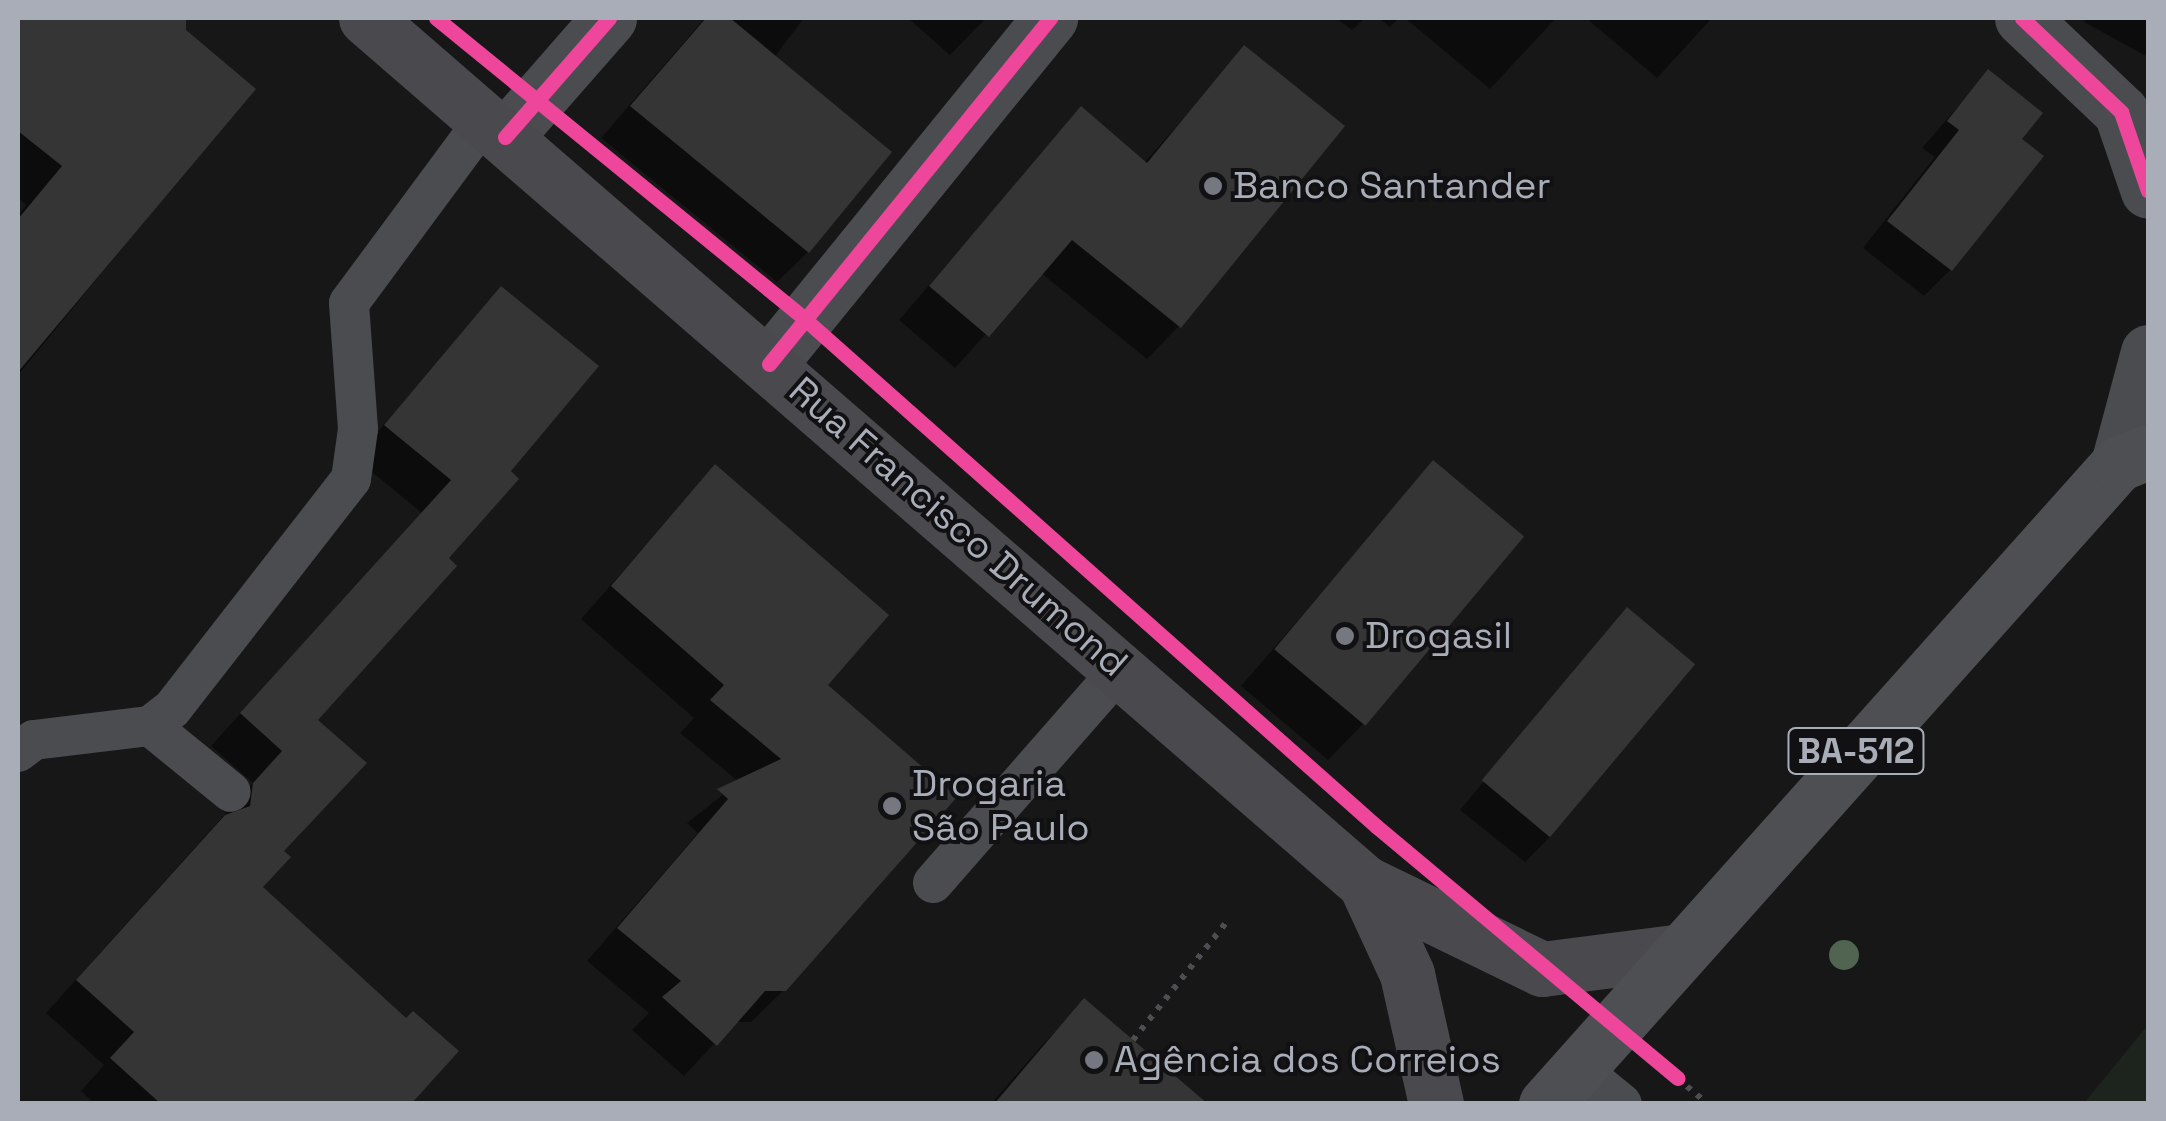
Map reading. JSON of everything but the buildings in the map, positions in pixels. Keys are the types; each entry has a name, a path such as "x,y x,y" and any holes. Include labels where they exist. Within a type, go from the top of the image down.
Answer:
{"main road":[{"name":"Rua Francisco Drumond","path":"366,18 1365,883 1542,969 1682,951"},
{"name":"BA-512","path":"1578,1067 2133,458"},
{"name":"Rua Francisco Drumond","path":"1365,883 1408,974 1436,1104"}],"street":[{"path":"496,128 609,18"},
{"path":"770,364 1050,18"},
{"path":"2022,18 2121,112 2148,191"},
{"path":"2133,458 2148,352"}],"lane":[{"path":"18,752 34,740 150,726 351,479 358,428 349,303 496,128"},
{"path":"932,883 1121,668"},
{"path":"150,726 231,792"},
{"path":"1578,1067 1622,1104"}],"path":[{"path":"1134,1040 1228,920"},
{"path":"1578,1067 1677,1078 1708,1104"}],"shaded area":[{"path":"2148,1025 2148,1103 2084,1103"}],"cycle path":[{"path":"436,18 807,321 1376,826 1677,1078"},
{"path":"505,137 609,18"},
{"path":"769,364 1050,18"},
{"path":"2022,18 2121,112 2148,191"}],"place":[{"name":"Banco Santander","path":"1213,186"},
{"name":"Drogasil","path":"1345,636"},
{"name":"Drogaria São Paulo","path":"892,806"},
{"name":"Agência dos Correios","path":"1094,1060"}]}
